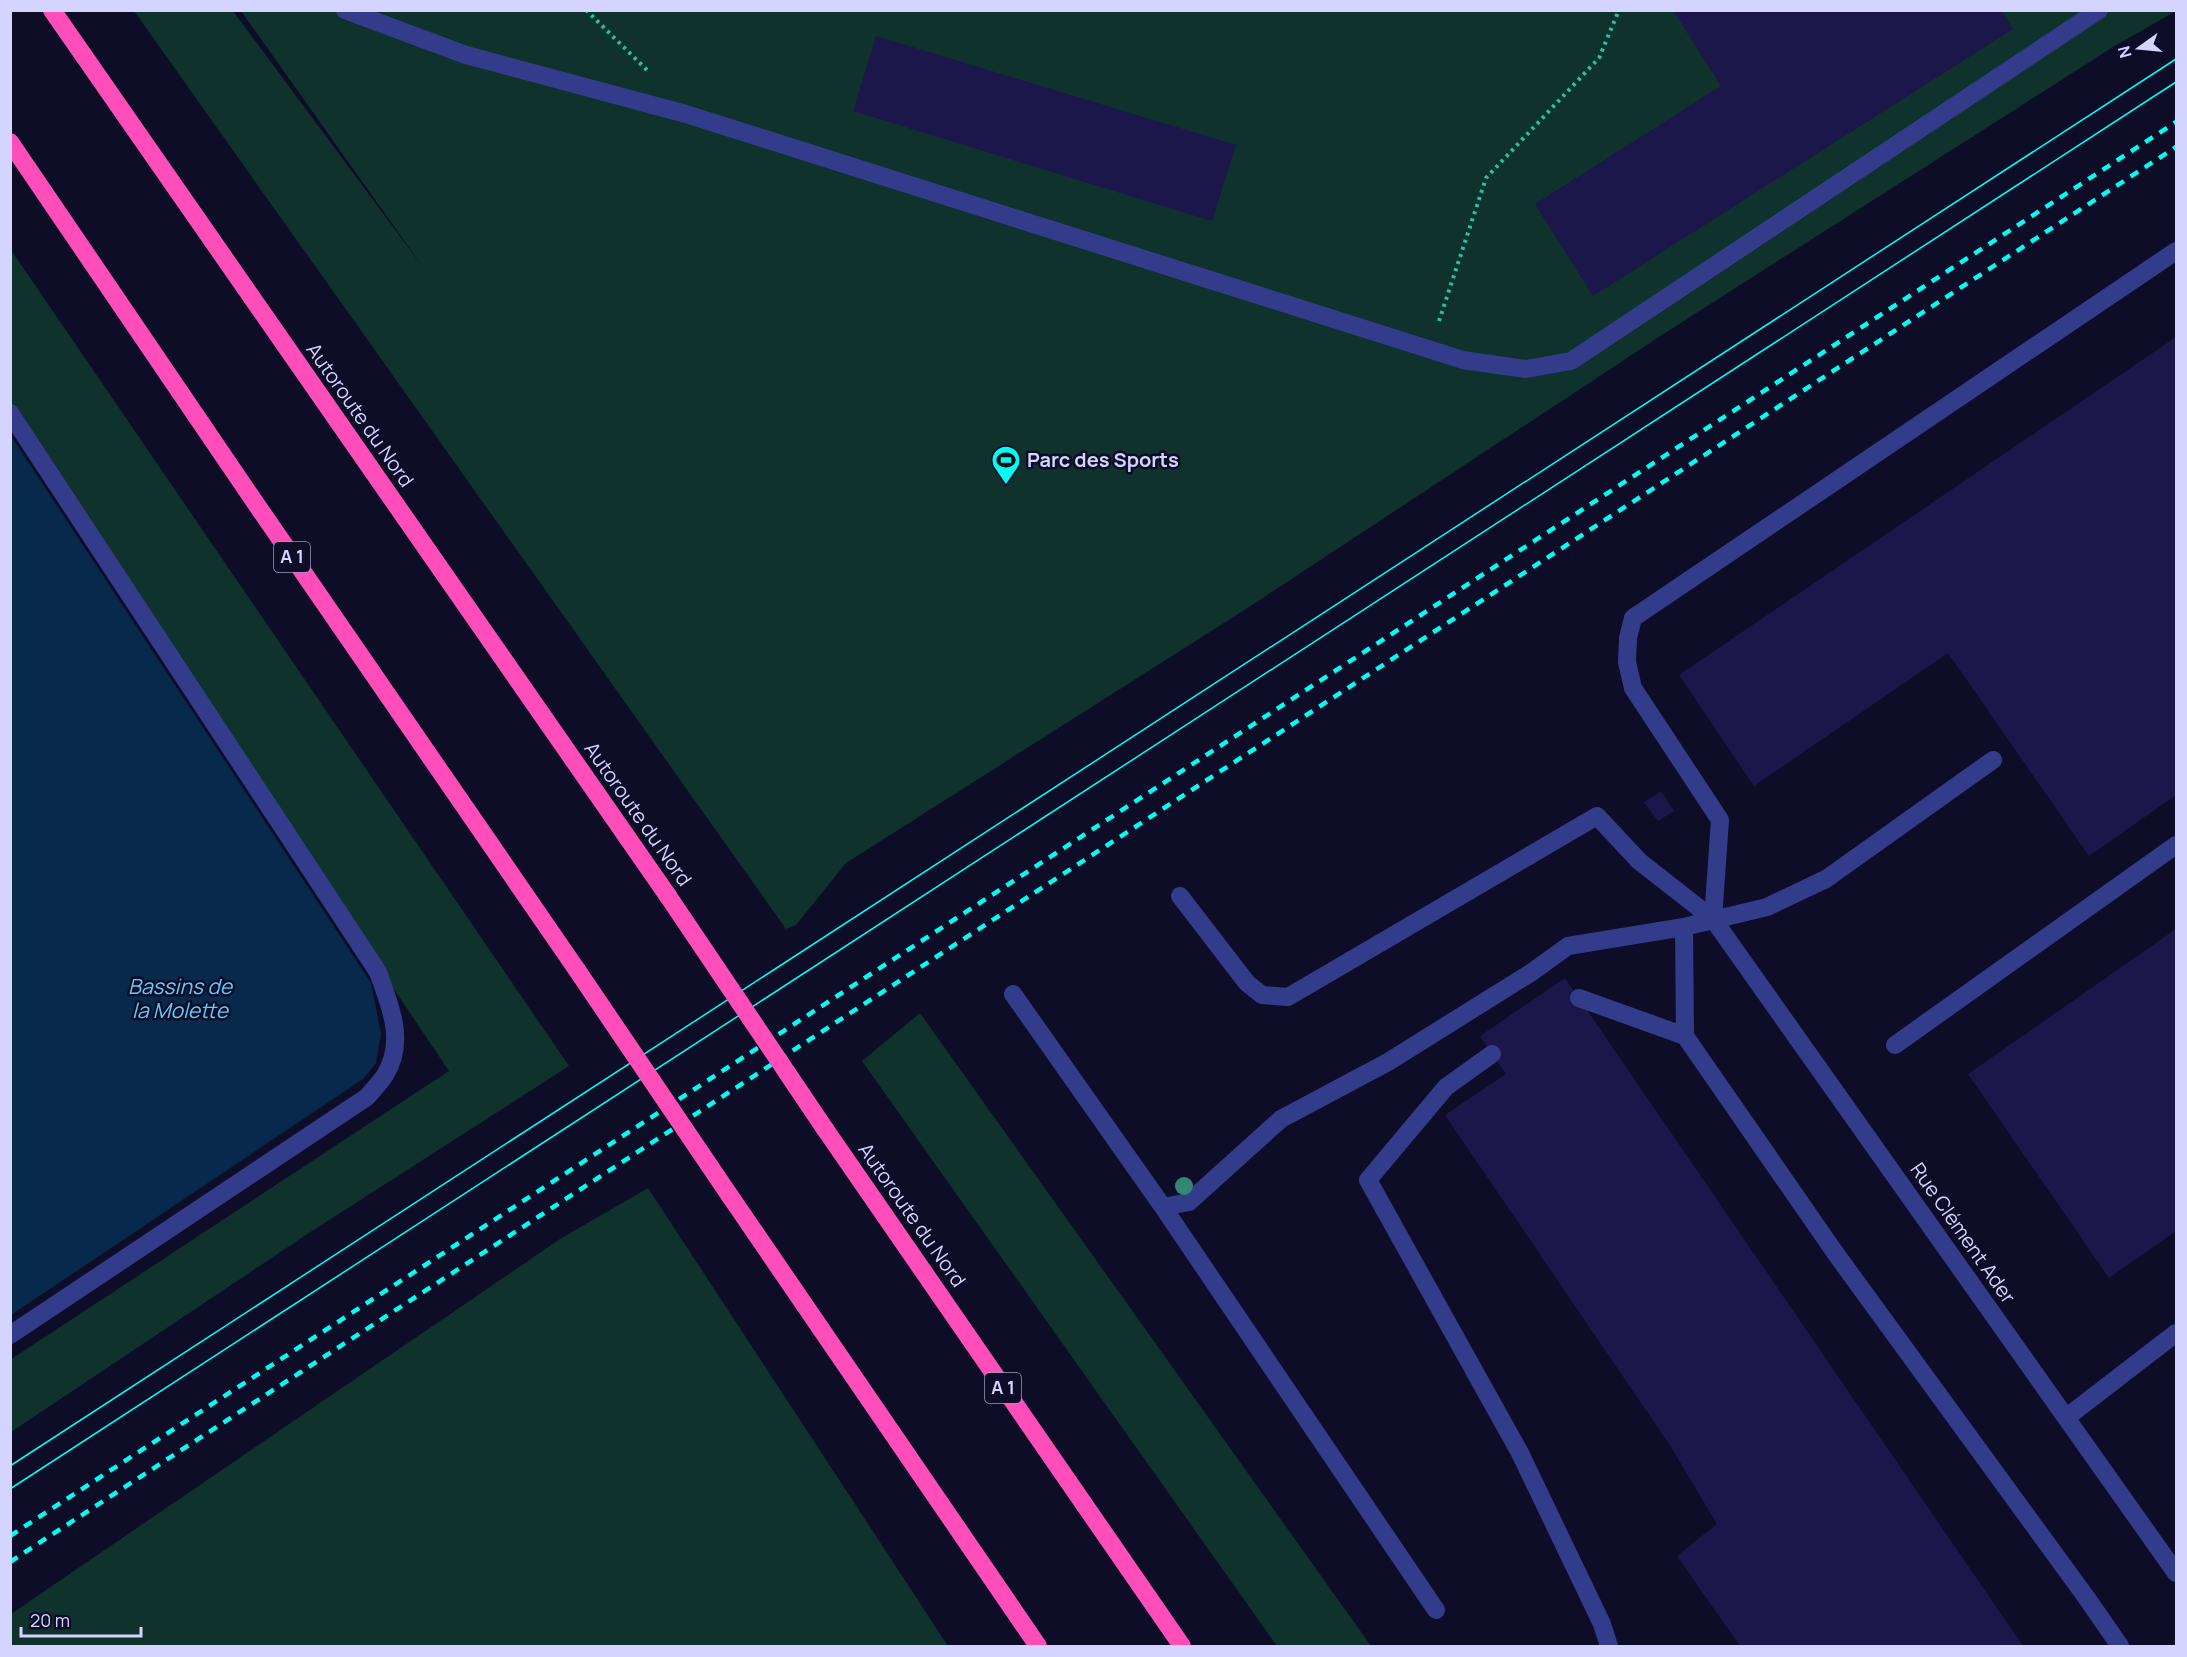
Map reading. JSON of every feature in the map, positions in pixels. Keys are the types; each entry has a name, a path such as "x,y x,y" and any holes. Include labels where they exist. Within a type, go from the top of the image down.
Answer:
{"highway":[{"name":"Autoroute du Nord","path":"52,10 668,896 825,1129 1182,1647"},
{"name":"A 1","path":"10,142 1038,1647"}],"street":[{"path":"345,10 466,55 686,114 1463,360 1526,369 1571,361 2099,10"},
{"path":"1713,919 1720,820 1633,688 1627,662 1628,638 1633,618 2176,251"},
{"path":"10,413 378,972 392,1010 397,1046 386,1075 367,1097 10,1335"},
{"path":"1163,1207 1189,1202 1281,1119 1388,1062 1532,972 1568,946 1684,927 1767,907 1826,879 1993,760"},
{"name":"Rue Clément Ader","path":"1180,896 1247,983 1262,995 1287,997 1597,816 1639,861 1713,919 2176,1573"},
{"path":"1895,1046 2176,845"},
{"path":"1684,927 1685,1036 1836,1254 2120,1647"},
{"path":"1013,994 1163,1207 1436,1610"},
{"path":"1579,998 1685,1036"},
{"path":"1492,1054 1446,1087 1368,1180 1520,1453 1602,1624 1610,1647"},
{"path":"2067,1417 2176,1333"}],"path":[{"path":"586,10 652,74"},
{"path":"1429,349 1486,178 1599,58 1619,10"}],"green space":[{"name":"Parc des Sports","path":"134,11 233,11 425,270 241,11 2176,11 2113,47 1665,333 1246,609 846,863 796,925 786,929"},
{"path":"11,250 569,1066 309,1233 11,1432 10,1360 449,1071 11,419"},
{"path":"920,1013 1371,1646 1277,1646 862,1061"},
{"path":"648,1188 948,1646 11,1646 11,1614 560,1239"}],"water":[{"name":"Bassins de la Molette","path":"11,436 371,983 381,1034 376,1063 363,1079 11,1315"}],"building":[{"path":"1673,10 2001,10 2013,29 1593,296 1535,204 1721,86"},
{"path":"876,36 1236,145 1212,221 853,111"},
{"path":"2176,337 2176,795 2089,856 1948,653 1754,786 1679,675"},
{"path":"1661,791 1674,811 1658,821 1644,802"},
{"path":"2176,929 2176,1231 2109,1278 1968,1074"},
{"path":"1565,978 2023,1646 1740,1646 1677,1556 1717,1524 1671,1447 1445,1115 1506,1074 1480,1036"}],"tram line":[{"path":"10,1466 2176,59"},
{"path":"10,1489 2176,82"}],"railway":[{"path":"10,1536 2176,122"},
{"path":"10,1562 2176,147"}],"place":[{"name":"Parc des Sports","path":"1006,486"}]}
